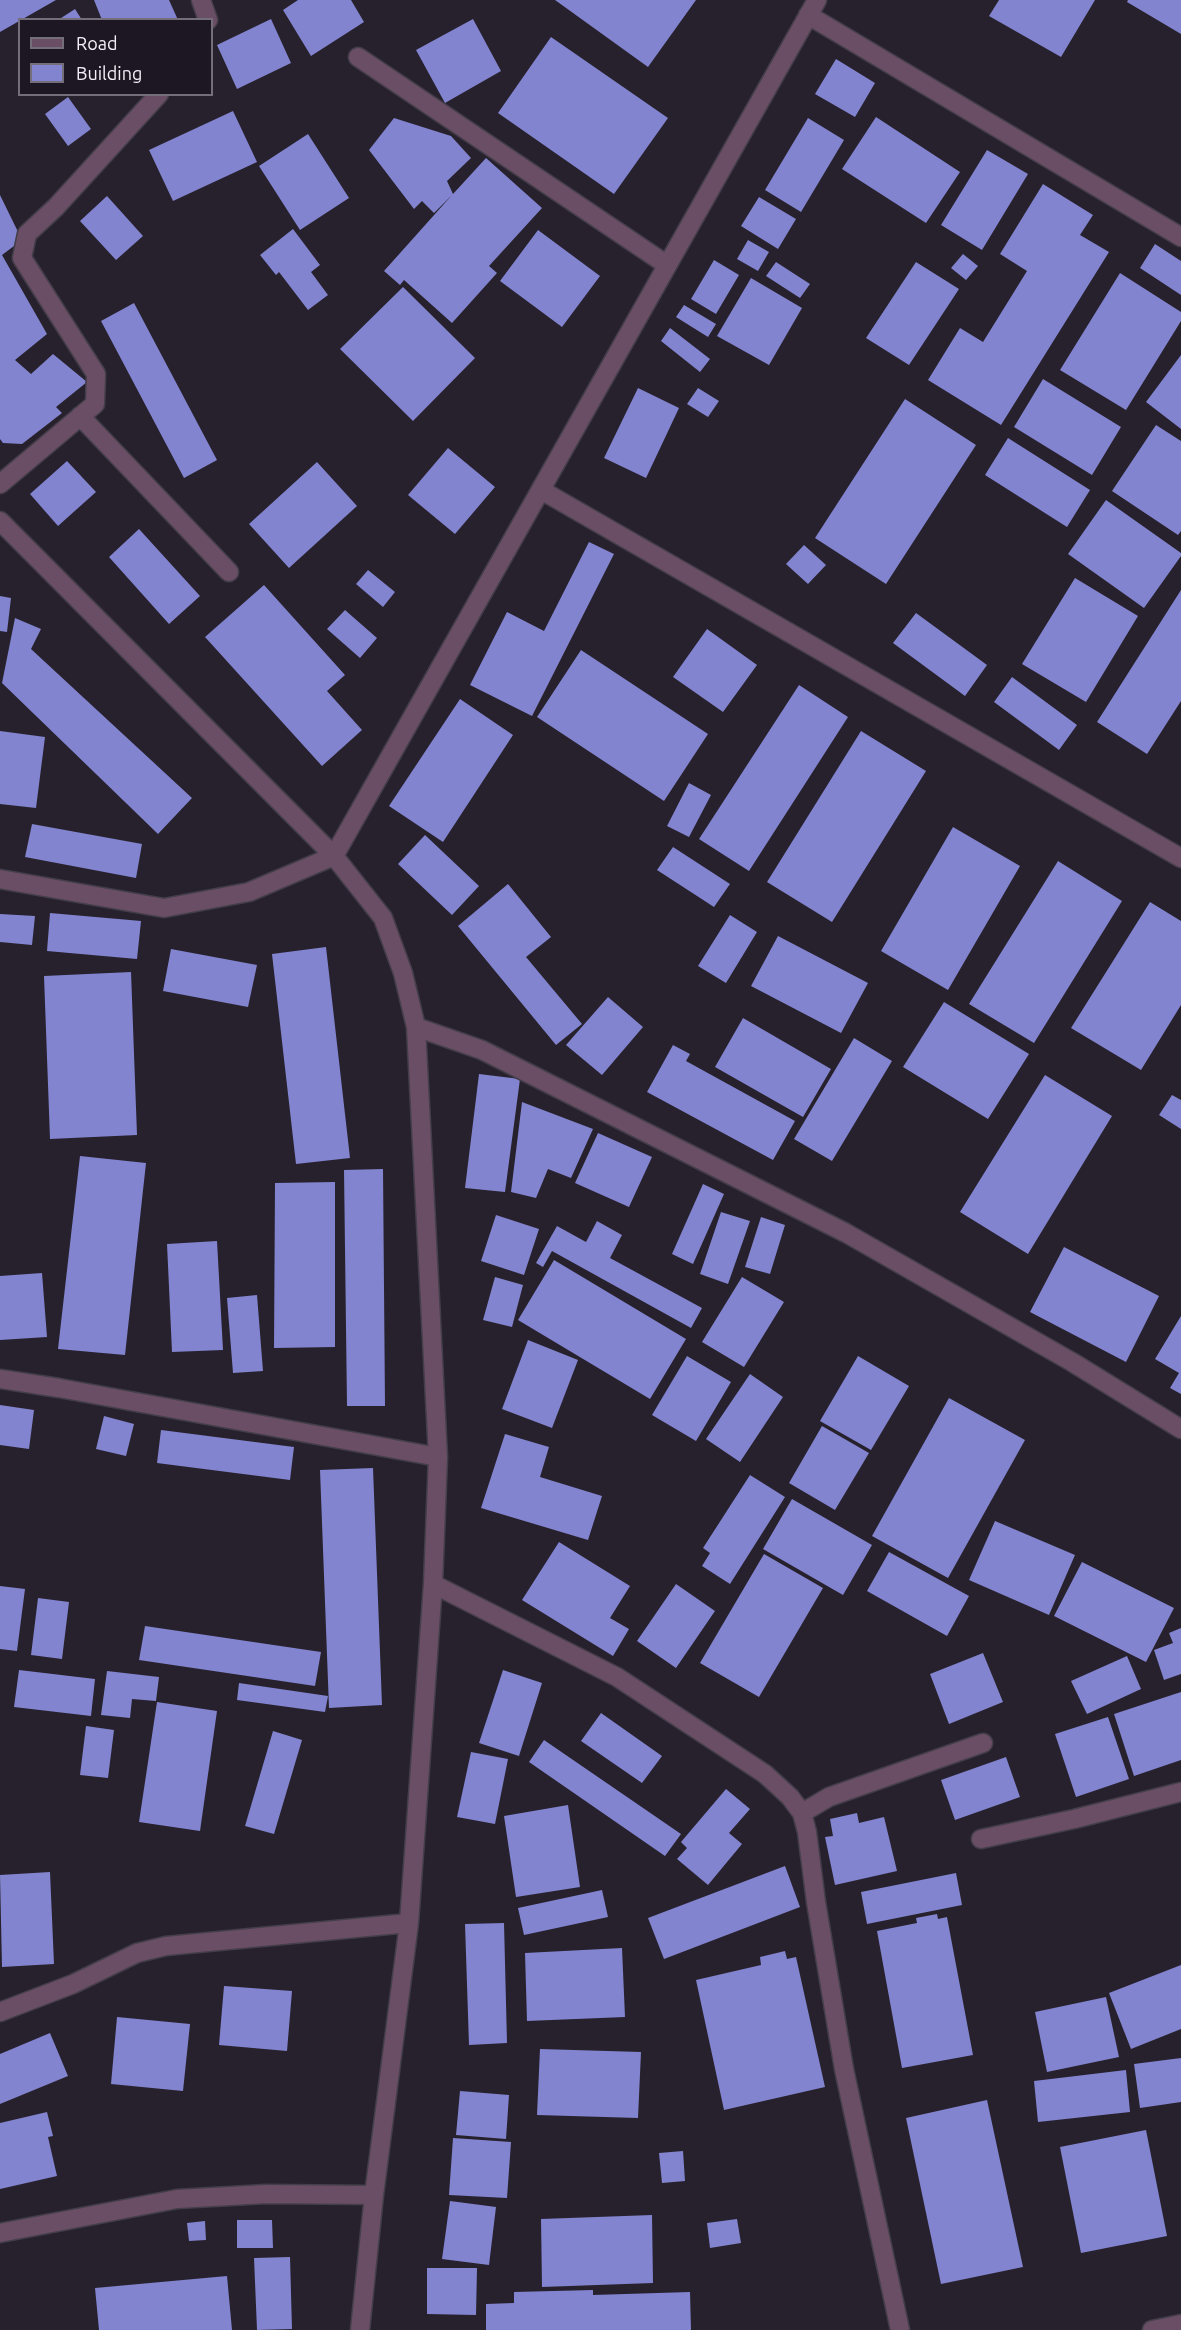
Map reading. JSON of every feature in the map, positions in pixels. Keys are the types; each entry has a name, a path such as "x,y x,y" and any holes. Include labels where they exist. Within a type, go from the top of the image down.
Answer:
{"street":[{"path":"201,0 207,18"},
{"path":"0,879 164,908 249,892 334,856 812,8 1181,237"},
{"path":"358,57 667,265"},
{"path":"0,484 94,404 96,374 22,258 27,234 64,198 157,96"},
{"path":"80,416 229,572"},
{"path":"541,490 1181,858"},
{"path":"0,521 334,856 383,918 403,973 416,1027 438,1457 433,1584 410,1923 360,2330"},
{"path":"416,1027 482,1050 846,1233 1072,1362 1181,1429"},
{"path":"0,1379 438,1457"},
{"path":"433,1584 617,1677 765,1774 790,1797 802,1813 807,1832 816,1902 844,2069 900,2330"},
{"path":"802,1813 829,1797 983,1743"},
{"path":"981,1839 1074,1819 1181,1792"},
{"path":"0,2012 73,1984 137,1953 166,1946 410,1923"},
{"path":"0,2233 177,2199 266,2194 375,2195"},
{"path":"1152,2330 1181,2324"}],"building":[{"path":"0,0 56,0 24,18 18,18 18,22 0,32"},
{"path":"94,0 169,0 177,18 101,18"},
{"path":"298,0 351,0 364,22 311,56 283,10"},
{"path":"555,0 696,0 648,67"},
{"path":"999,0 1095,0 1061,57 989,16"},
{"path":"1128,0 1181,0 1181,34 1127,2"},
{"path":"75,9 81,18 61,18"},
{"path":"271,19 291,63 237,89 217,45"},
{"path":"473,19 501,71 445,103 416,50"},
{"path":"551,37 668,118 614,194 498,113"},
{"path":"836,59 875,83 855,117 815,94"},
{"path":"68,97 91,129 68,146 45,114"},
{"path":"233,111 257,162 173,201 149,150"},
{"path":"876,117 960,172 926,223 842,169"},
{"path":"394,118 451,136 471,158 447,181 453,194 486,158 542,208 489,266 497,273 452,323 404,280 400,285 384,271 452,195 434,213 422,201 414,209 369,150"},
{"path":"808,118 844,140 801,212 765,190"},
{"path":"308,134 349,198 300,230 259,166"},
{"path":"987,150 1028,174 982,250 941,225"},
{"path":"1043,184 1093,215 1080,235 1109,252 1001,425 928,380 960,328 983,342 1027,271 1000,254"},
{"path":"0,195 22,240 2,255 47,334 15,360 31,374 53,354 87,382 56,407 62,413 22,444 3,443 0,439"},
{"path":"107,196 143,236 116,260 80,221"},
{"path":"759,197 796,219 778,249 741,226"},
{"path":"293,229 320,265 311,272 328,295 308,310 279,272 276,275 260,255"},
{"path":"538,230 600,276 562,327 500,281"},
{"path":"748,240 769,252 758,271 737,259"},
{"path":"1155,244 1181,261 1181,295 1140,268"},
{"path":"963,254 978,266 966,280 951,268"},
{"path":"714,260 739,275 716,314 691,299"},
{"path":"776,262 810,284 800,298 766,276"},
{"path":"916,262 959,289 909,365 866,338"},
{"path":"1120,273 1181,312 1181,321 1126,410 1060,370"},
{"path":"751,278 802,308 769,365 717,336"},
{"path":"403,287 475,358 413,421 340,349"},
{"path":"134,303 217,460 184,478 101,321"},
{"path":"684,305 716,324 708,337 676,317"},
{"path":"670,328 710,359 700,372 661,341"},
{"path":"1181,355 1181,429 1146,402"},
{"path":"1043,379 1121,427 1092,475 1014,427"},
{"path":"638,388 679,408 646,478 604,458"},
{"path":"698,388 719,401 708,417 687,404"},
{"path":"905,399 976,445 886,584 815,538"},
{"path":"1156,425 1181,441 1181,531 1178,535 1112,491"},
{"path":"1008,438 1090,490 1067,527 985,475"},
{"path":"448,448 495,487 455,534 408,495"},
{"path":"67,461 96,492 58,526 30,494"},
{"path":"317,462 357,506 289,568 249,524"},
{"path":"1106,500 1181,553 1144,608 1068,554"},
{"path":"139,529 200,596 169,624 109,557"},
{"path":"589,542 614,554 532,716 470,685 507,612 544,631"},
{"path":"804,545 826,565 808,584 786,564"},
{"path":"368,570 395,592 383,607 356,584"},
{"path":"1075,578 1138,616 1086,702 1022,664"},
{"path":"264,585 345,675 327,691 362,730 322,766 205,637"},
{"path":"1181,590 1181,701 1147,754 1097,722"},
{"path":"0,596 11,598 7,632 0,631"},
{"path":"345,610 377,638 360,658 327,629"},
{"path":"916,613 987,665 965,696 893,643"},
{"path":"15,618 41,629 31,649 192,798 158,834 2,683"},
{"path":"707,629 757,665 723,712 673,677"},
{"path":"581,650 708,734 664,801 537,717"},
{"path":"1012,677 1077,725 1059,750 994,702"},
{"path":"799,685 848,717 749,871 699,839"},
{"path":"460,699 513,735 443,842 389,806"},
{"path":"0,731 45,737 36,808 0,804"},
{"path":"861,731 926,771 832,922 767,882"},
{"path":"689,783 711,795 689,837 667,826"},
{"path":"32,824 142,844 136,878 25,857"},
{"path":"953,827 1020,866 948,990 881,951"},
{"path":"425,835 479,886 452,915 398,864"},
{"path":"673,847 730,884 714,907 657,870"},
{"path":"1058,861 1122,901 1034,1043 969,1004"},
{"path":"508,884 551,937 526,957 582,1024 556,1045 458,926"},
{"path":"1150,902 1181,921 1181,1005 1141,1070 1071,1028"},
{"path":"50,913 141,921 137,959 47,951"},
{"path":"0,914 35,916 32,945 0,942"},
{"path":"730,915 757,932 726,983 698,966"},
{"path":"778,936 868,983 841,1033 751,986"},
{"path":"326,947 350,1158 296,1164 272,954"},
{"path":"171,949 257,965 248,1007 163,991"},
{"path":"131,972 137,1135 50,1139 44,976"},
{"path":"608,997 643,1027 602,1075 566,1045"},
{"path":"944,1002 1029,1054 988,1119 903,1067"},
{"path":"743,1018 831,1069 803,1117 715,1067"},
{"path":"854,1038 892,1061 832,1161 794,1139"},
{"path":"673,1045 690,1054 686,1061 795,1121 773,1160 647,1092"},
{"path":"479,1074 520,1079 505,1192 465,1188"},
{"path":"1045,1075 1112,1116 1028,1254 960,1212"},
{"path":"1172,1095 1181,1100 1181,1129 1159,1115"},
{"path":"522,1102 593,1129 571,1178 548,1169 536,1198 511,1192"},
{"path":"598,1133 652,1157 629,1207 575,1183"},
{"path":"80,1156 146,1163 125,1355 58,1349"},
{"path":"383,1169 385,1406 347,1406 344,1170"},
{"path":"335,1182 335,1347 274,1348 275,1183"},
{"path":"703,1184 724,1194 693,1264 672,1254"},
{"path":"721,1212 750,1221 728,1284 700,1274"},
{"path":"496,1215 539,1229 524,1275 481,1261"},
{"path":"761,1217 785,1225 770,1274 745,1267"},
{"path":"597,1221 622,1235 610,1258 702,1308 691,1328 552,1251 543,1267 536,1263 557,1226 586,1242"},
{"path":"217,1241 223,1350 172,1352 167,1244"},
{"path":"1064,1247 1159,1296 1126,1362 1030,1312"},
{"path":"554,1260 686,1339 650,1399 518,1320"},
{"path":"42,1273 47,1337 0,1340 0,1276"},
{"path":"495,1277 523,1285 512,1327 483,1320"},
{"path":"742,1277 784,1302 744,1367 702,1342"},
{"path":"257,1295 263,1371 233,1373 227,1298"},
{"path":"1181,1316 1181,1394 1170,1388 1179,1373 1155,1359"},
{"path":"528,1340 578,1360 552,1428 502,1409"},
{"path":"687,1356 731,1382 696,1441 652,1415"},
{"path":"858,1356 909,1386 871,1450 820,1421"},
{"path":"750,1374 783,1397 740,1462 706,1439"},
{"path":"949,1398 1025,1440 948,1578 872,1536"},
{"path":"0,1405 34,1410 29,1449 0,1445"},
{"path":"104,1416 134,1424 126,1456 96,1449"},
{"path":"822,1426 869,1453 835,1510 789,1483"},
{"path":"161,1430 294,1447 290,1480 157,1463"},
{"path":"505,1434 549,1447 540,1477 602,1496 588,1540 481,1508"},
{"path":"373,1468 382,1705 329,1708 320,1470"},
{"path":"750,1475 785,1497 730,1584 702,1566 710,1553 703,1548"},
{"path":"792,1499 872,1545 843,1595 763,1549"},
{"path":"995,1521 1075,1555 1049,1615 969,1580"},
{"path":"559,1542 630,1586 610,1618 629,1629 613,1656 522,1600"},
{"path":"889,1552 969,1596 947,1636 867,1591"},
{"path":"764,1554 823,1588 759,1697 700,1663"},
{"path":"1082,1562 1174,1608 1146,1662 1054,1616"},
{"path":"676,1584 715,1611 676,1668 637,1641"},
{"path":"0,1586 25,1589 17,1651 0,1649"},
{"path":"38,1598 69,1602 62,1659 31,1655"},
{"path":"145,1626 321,1652 315,1686 139,1660"},
{"path":"1181,1628 1181,1674 1164,1680 1154,1650 1173,1643 1169,1633"},
{"path":"983,1653 1003,1702 949,1724 930,1674"},
{"path":"1127,1656 1141,1689 1087,1714 1071,1681"},
{"path":"19,1670 95,1679 91,1716 14,1707"},
{"path":"503,1670 542,1683 519,1756 479,1743"},
{"path":"107,1671 159,1677 156,1701 132,1699 130,1718 101,1715"},
{"path":"239,1683 328,1696 325,1712 237,1700"},
{"path":"1181,1692 1181,1760 1134,1776 1114,1714"},
{"path":"157,1702 217,1711 200,1831 139,1822"},
{"path":"601,1713 662,1756 642,1783 581,1741"},
{"path":"1108,1717 1129,1779 1076,1797 1055,1734"},
{"path":"86,1726 114,1730 108,1778 80,1775"},
{"path":"273,1731 302,1740 274,1834 245,1826"},
{"path":"544,1740 681,1834 665,1856 529,1762"},
{"path":"471,1752 508,1759 495,1824 457,1817"},
{"path":"1006,1757 1020,1797 955,1820 941,1780"},
{"path":"726,1789 750,1809 729,1833 742,1844 708,1885 677,1859 687,1848 681,1842"},
{"path":"568,1805 580,1887 516,1897 504,1816"},
{"path":"857,1813 859,1823 884,1817 897,1871 835,1885 825,1837 833,1836 830,1819"},
{"path":"785,1866 800,1907 664,1959 648,1918"},
{"path":"50,1872 54,1964 2,1967 0,1875"},
{"path":"956,1873 962,1905 867,1924 861,1892"},
{"path":"602,1890 608,1917 524,1935 518,1908"},
{"path":"937,1914 938,1919 947,1917 973,2055 902,2068 877,1931 917,1923 916,1918"},
{"path":"504,1923 507,2043 469,2045 465,1924"},
{"path":"622,1948 625,2017 527,2021 525,1953"},
{"path":"785,1951 787,1959 796,1957 825,2087 724,2110 696,1980 761,1965 760,1957"},
{"path":"1181,1965 1181,2029 1131,2049 1109,1993"},
{"path":"224,1986 292,1991 287,2051 219,2045"},
{"path":"1106,1997 1119,2057 1047,2072 1035,2012"},
{"path":"117,2017 190,2024 183,2091 111,2084"},
{"path":"50,2033 68,2076 0,2104 0,2054"},
{"path":"540,2049 641,2052 638,2118 537,2115"},
{"path":"1181,2058 1181,2102 1140,2108 1134,2064"},
{"path":"1126,2070 1130,2112 1038,2122 1034,2081"},
{"path":"460,2091 509,2095 506,2139 456,2135"},
{"path":"987,2100 1023,2267 941,2284 906,2118"},
{"path":"47,2112 53,2136 48,2137 57,2176 0,2189 0,2123"},
{"path":"1146,2130 1167,2236 1081,2253 1060,2147"},
{"path":"453,2138 511,2142 507,2198 449,2195"},
{"path":"683,2151 685,2181 662,2183 659,2153"},
{"path":"450,2201 496,2207 489,2265 442,2259"},
{"path":"652,2215 653,2283 542,2287 541,2219"},
{"path":"737,2219 741,2243 710,2248 707,2223"},
{"path":"237,2220 272,2220 273,2248 237,2248"},
{"path":"205,2221 206,2240 189,2241 187,2223"},
{"path":"290,2257 292,2329 257,2330 254,2258"},
{"path":"427,2268 477,2268 476,2315 427,2314"},
{"path":"227,2276 232,2330 99,2330 95,2288"},
{"path":"593,2290 593,2295 690,2292 691,2330 486,2330 486,2304 514,2303 514,2292"}]}
